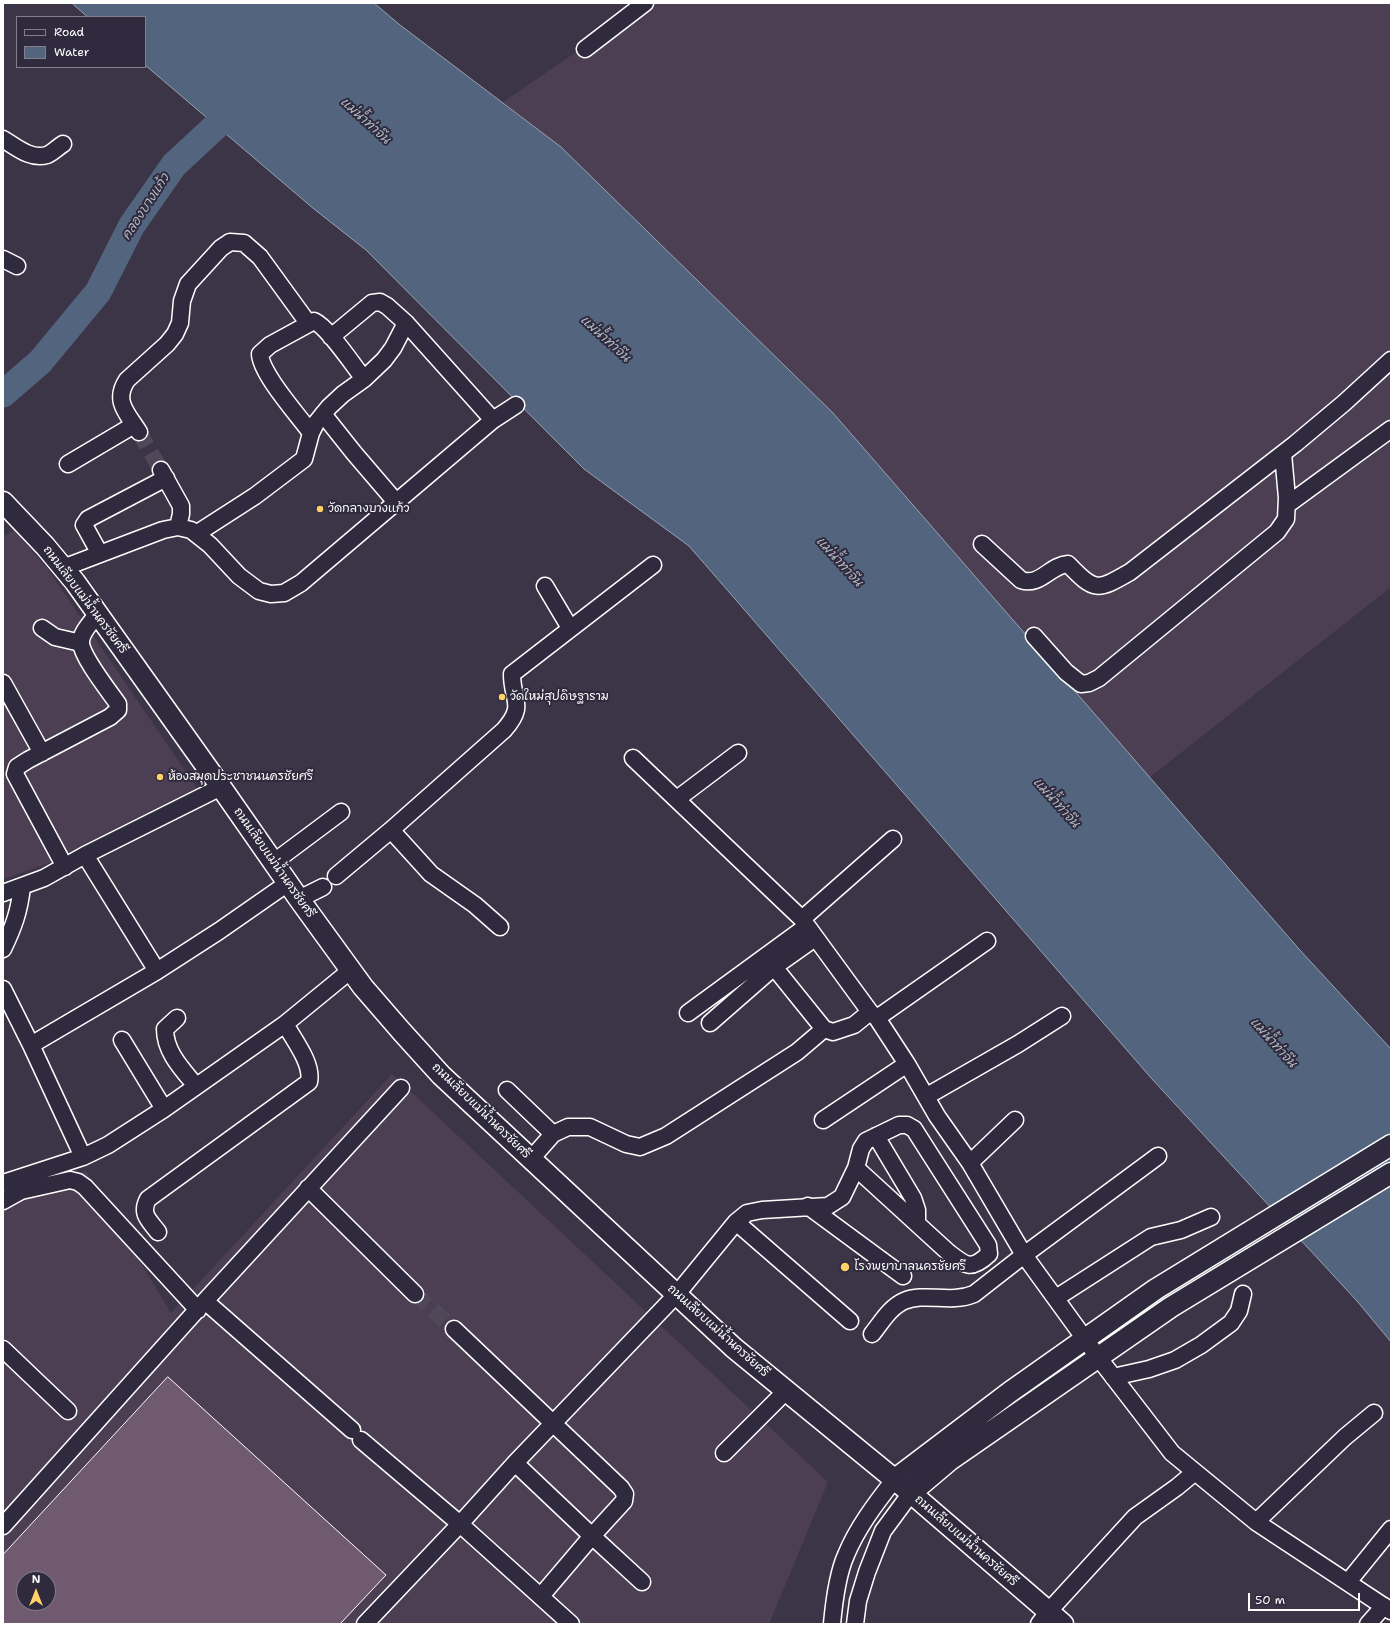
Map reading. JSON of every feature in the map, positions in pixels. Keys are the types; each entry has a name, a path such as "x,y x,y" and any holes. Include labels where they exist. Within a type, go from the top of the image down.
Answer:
{"main road":[{"name":"ถนนเลียบแม่น้ำนครชัยศรี","path":"3,502 22,521 63,568 363,987 442,1075 734,1348 911,1493 1050,1620"},
{"path":"894,1480 1010,1392 1156,1289 1391,1145"},
{"path":"911,1493 950,1460 1171,1307 1391,1173"}],"street":[{"path":"586,49 645,3"},
{"path":"3,139 27,153 36,156 47,155 63,144"},
{"path":"68,464 137,428 122,405 120,396 123,387 127,380 167,344 175,334 180,323 182,301 188,284 221,248 230,242 244,244 260,257 308,323"},
{"path":"331,337 372,303 380,302 387,306 406,323 493,420"},
{"path":"311,433 270,378 260,361 260,354 270,345 314,321 319,323 364,379"},
{"path":"196,534 255,496 304,459 311,433 323,414 343,394 364,379 384,360 393,348 406,323"},
{"path":"982,544 1021,580 1027,582 1034,581 1060,564 1068,564 1085,581 1093,585 1105,585 1130,572 1283,454 1344,404 1391,360"},
{"path":"63,568 163,530 178,527 191,530 210,545 239,576 259,591 271,594 284,593 301,583 493,420 516,405"},
{"path":"323,414 396,502"},
{"path":"1287,505 1391,429"},
{"path":"1034,636 1066,672 1082,684 1099,678 1277,532 1286,520 1287,505 1283,454"},
{"path":"100,554 84,525 88,520 163,474 181,506 178,527"},
{"path":"336,876 391,830 514,719 517,702 512,683 512,674 653,565"},
{"path":"545,586 570,628"},
{"path":"65,867 15,774 16,767 110,717 118,710 118,704 84,654 80,643 82,635 97,614"},
{"path":"42,628 55,637 80,643"},
{"path":"3,683 42,753"},
{"path":"677,799 738,753"},
{"path":"633,758 677,799 808,928 873,1015 907,1064 927,1096 937,1116 970,1163 1024,1255 1098,1357 1172,1453 1256,1522 1388,1608 1368,1624"},
{"path":"3,893 44,878 221,787"},
{"path":"274,862 341,812"},
{"path":"391,830 430,874 475,905 500,927"},
{"path":"710,1023 774,968 808,928 893,838"},
{"path":"85,856 157,972"},
{"path":"3,949 15,926 20,905 22,887"},
{"path":"31,1045 157,972 219,931 294,891 322,887"},
{"path":"688,1013 808,928"},
{"path":"774,968 824,1029 833,1032 854,1026 873,1015 987,941"},
{"path":"3,1183 83,1157 108,1145 164,1109 285,1024 351,970"},
{"path":"4,992 31,1045 83,1157"},
{"path":"927,1096 1018,1044 1062,1016"},
{"path":"177,1018 165,1029 165,1040 175,1061 196,1086"},
{"path":"158,1232 145,1214 144,1207 148,1199 309,1082 311,1076 309,1067 285,1024"},
{"path":"531,1159 553,1134 568,1127 590,1127 626,1144 640,1147 666,1136 797,1052 824,1029"},
{"path":"122,1040 164,1109"},
{"path":"823,1120 907,1064"},
{"path":"3,1526 308,1188 401,1088"},
{"path":"507,1090 553,1134"},
{"path":"970,1163 1015,1120"},
{"path":"365,1624 460,1524 515,1462 677,1294 736,1222 747,1213 762,1210 808,1206 828,1206 842,1197 856,1168 861,1149 866,1141 899,1125 907,1124 914,1130 988,1245 989,1254 979,1263 974,1265 967,1264 948,1252 856,1168"},
{"path":"876,1136 913,1198 917,1223"},
{"path":"872,1334 895,1307 903,1301 914,1298 951,1299 970,1296 1158,1156"},
{"path":"3,1201 21,1191 70,1180 78,1182 85,1187 201,1306 460,1524 571,1624"},
{"path":"308,1188 415,1294"},
{"path":"808,1206 903,1276"},
{"path":"1056,1298 1151,1237 1181,1230 1211,1217"},
{"path":"736,1222 850,1321"},
{"path":"1113,1377 1149,1369 1175,1360 1201,1345 1231,1323 1239,1311 1243,1294"},
{"path":"454,1329 621,1488 625,1494 624,1501 541,1596"},
{"path":"3,1349 68,1411"},
{"path":"724,1453 786,1391"},
{"path":"1256,1522 1345,1437 1374,1414"},
{"path":"515,1462 642,1582"},
{"path":"1050,1620 1135,1517 1195,1472"},
{"path":"832,1624 834,1597 845,1556 860,1528 894,1480"},
{"path":"854,1624 858,1601 867,1572 883,1531 911,1493"},
{"path":"1348,1582 1391,1529"}],"shaded area":[{"path":"648,3 1391,3 1391,587 1149,778 833,413 561,147 503,102"},
{"path":"14,530 47,568 197,788 44,865 4,879 3,537"},
{"path":"392,1074 828,1482 769,1624 3,1624 3,1201 86,1171 171,1313"}],"water":[{"name":"แม่น้ำท่าจีน","path":"72,3 374,3 400,25 561,147 833,413 1299,949 1391,1049 1391,1342 1357,1301 1152,1079 689,546 584,469 366,250 314,209 146,66 146,16 87,16"}],"building":[{"path":"168,1377 386,1575 340,1624 3,1624 3,1555"}],"waterway":[{"name":"คลองบางแก้ว","path":"3,394 40,362 98,292 132,225 174,165 243,101"}],"tunnel":[{"path":"139,432 161,470"},
{"path":"415,1294 454,1329"}],"place":[{"name":"วัดกลางบางแก้ว","path":"320,509"},
{"name":"วัดใหม่สุปดิษฐาราม","path":"502,697"},
{"name":"ห้องสมุดประชาชนนครชัยศรี","path":"160,777"},
{"name":"โรงพยาบาลนครชัยศรี","path":"845,1267"}]}
